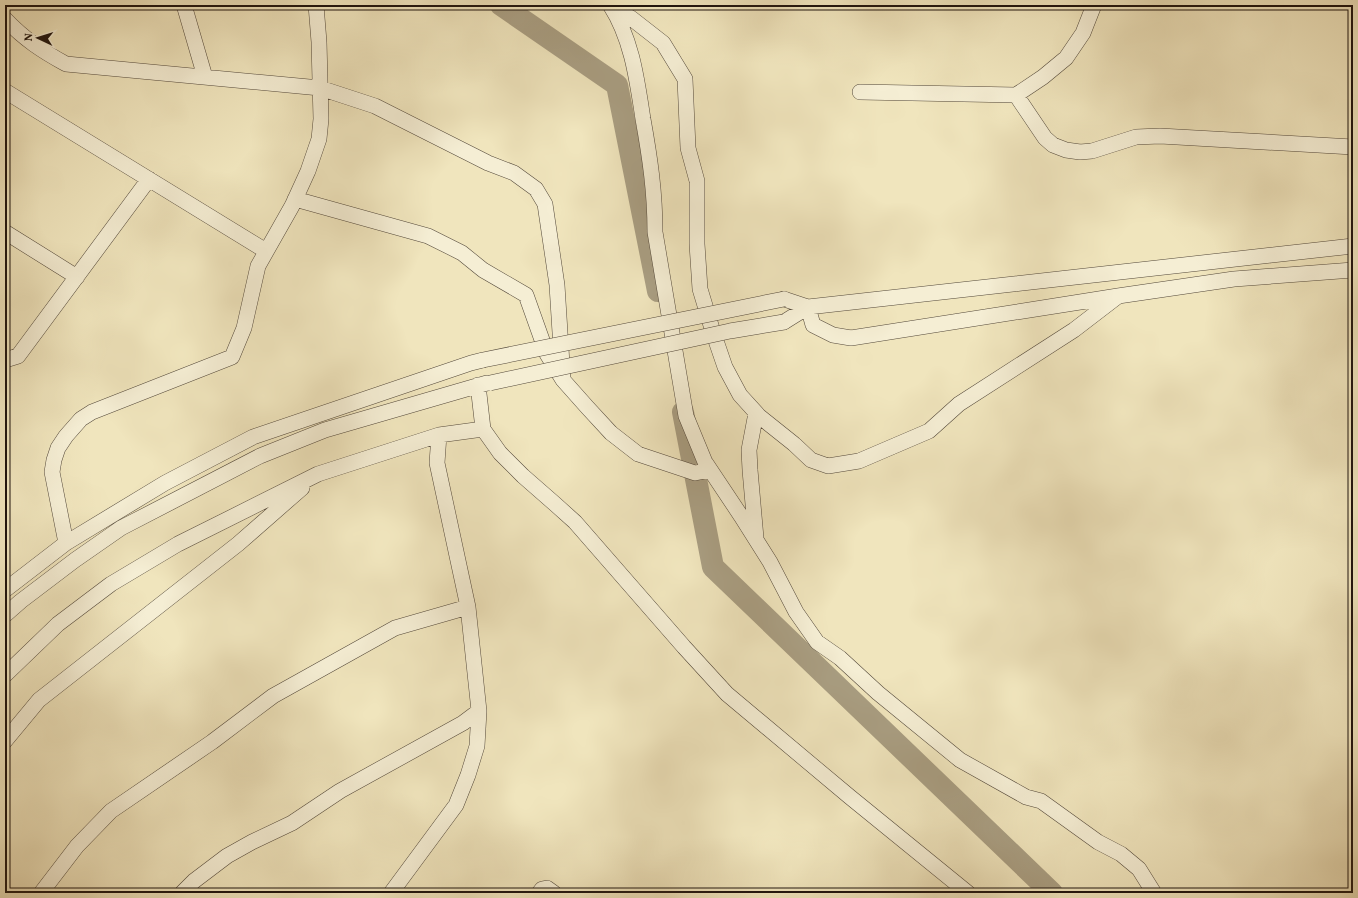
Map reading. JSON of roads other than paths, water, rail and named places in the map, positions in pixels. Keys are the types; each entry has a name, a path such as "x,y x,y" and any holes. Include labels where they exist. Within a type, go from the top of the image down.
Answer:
{"street":[{"path":"184,5 205,77"},
{"path":"66,543 52,472 58,448 81,419 92,412 232,357 244,328 258,266 295,199 308,171 319,139 321,119 320,42 316,5"},
{"path":"860,92 1016,95 1043,77 1066,58 1083,33 1094,5"},
{"path":"610,6 631,18 663,43 685,79 688,148 697,181 697,244 700,288 725,367 740,395 756,413 811,460 828,466 859,461 929,431 959,404 1074,330 1118,296"},
{"path":"610,6 623,32 633,60 637,79 652,176 655,203 655,232 686,416 705,462 770,562 796,612 817,642 840,658 878,693 960,760 1026,797 1041,801 1098,842 1121,854 1139,869 1154,893"},
{"path":"5,19 18,33 43,51 66,64 320,88 375,106 514,174 536,189 545,204 557,285 563,380"},
{"path":"5,91 266,251"},
{"path":"1016,95 1045,138 1053,145 1066,150 1080,152 1092,151 1136,137 1160,136 1353,147"},
{"path":"5,360 18,356 149,179"},
{"path":"295,199 428,236 462,253 483,270 526,295 547,354 563,380 611,433 638,454 695,473 710,470"},
{"path":"5,232 77,277"},
{"path":"5,590 66,543 165,483 253,437 471,363 784,299 808,307 1353,246"},
{"path":"808,307 813,325 833,335 851,338 1234,279 1353,270"},
{"path":"5,616 21,601 75,560 121,528 260,456 325,430 484,384 730,331 784,322 808,307"},
{"path":"484,384 483,429 500,453 523,476 575,522 727,694 968,893"},
{"path":"756,413 750,450 750,470 757,541"},
{"path":"5,675 58,624 111,584 178,544 318,474 439,435 483,429"},
{"path":"391,893 456,805 468,775 477,746 479,711 468,607 437,463 439,435"},
{"path":"5,741 38,700 238,544 318,474"},
{"path":"41,893 77,846 111,811 212,742 273,696 395,628 468,607"},
{"path":"182,893 194,881 227,856 292,822 340,791 463,723 479,711"},
{"path":"539,893 542,889 547,888 554,893"}],"waterway":[{"path":"501,5 617,85 658,291"},
{"path":"683,412 713,567 1052,893"}]}
